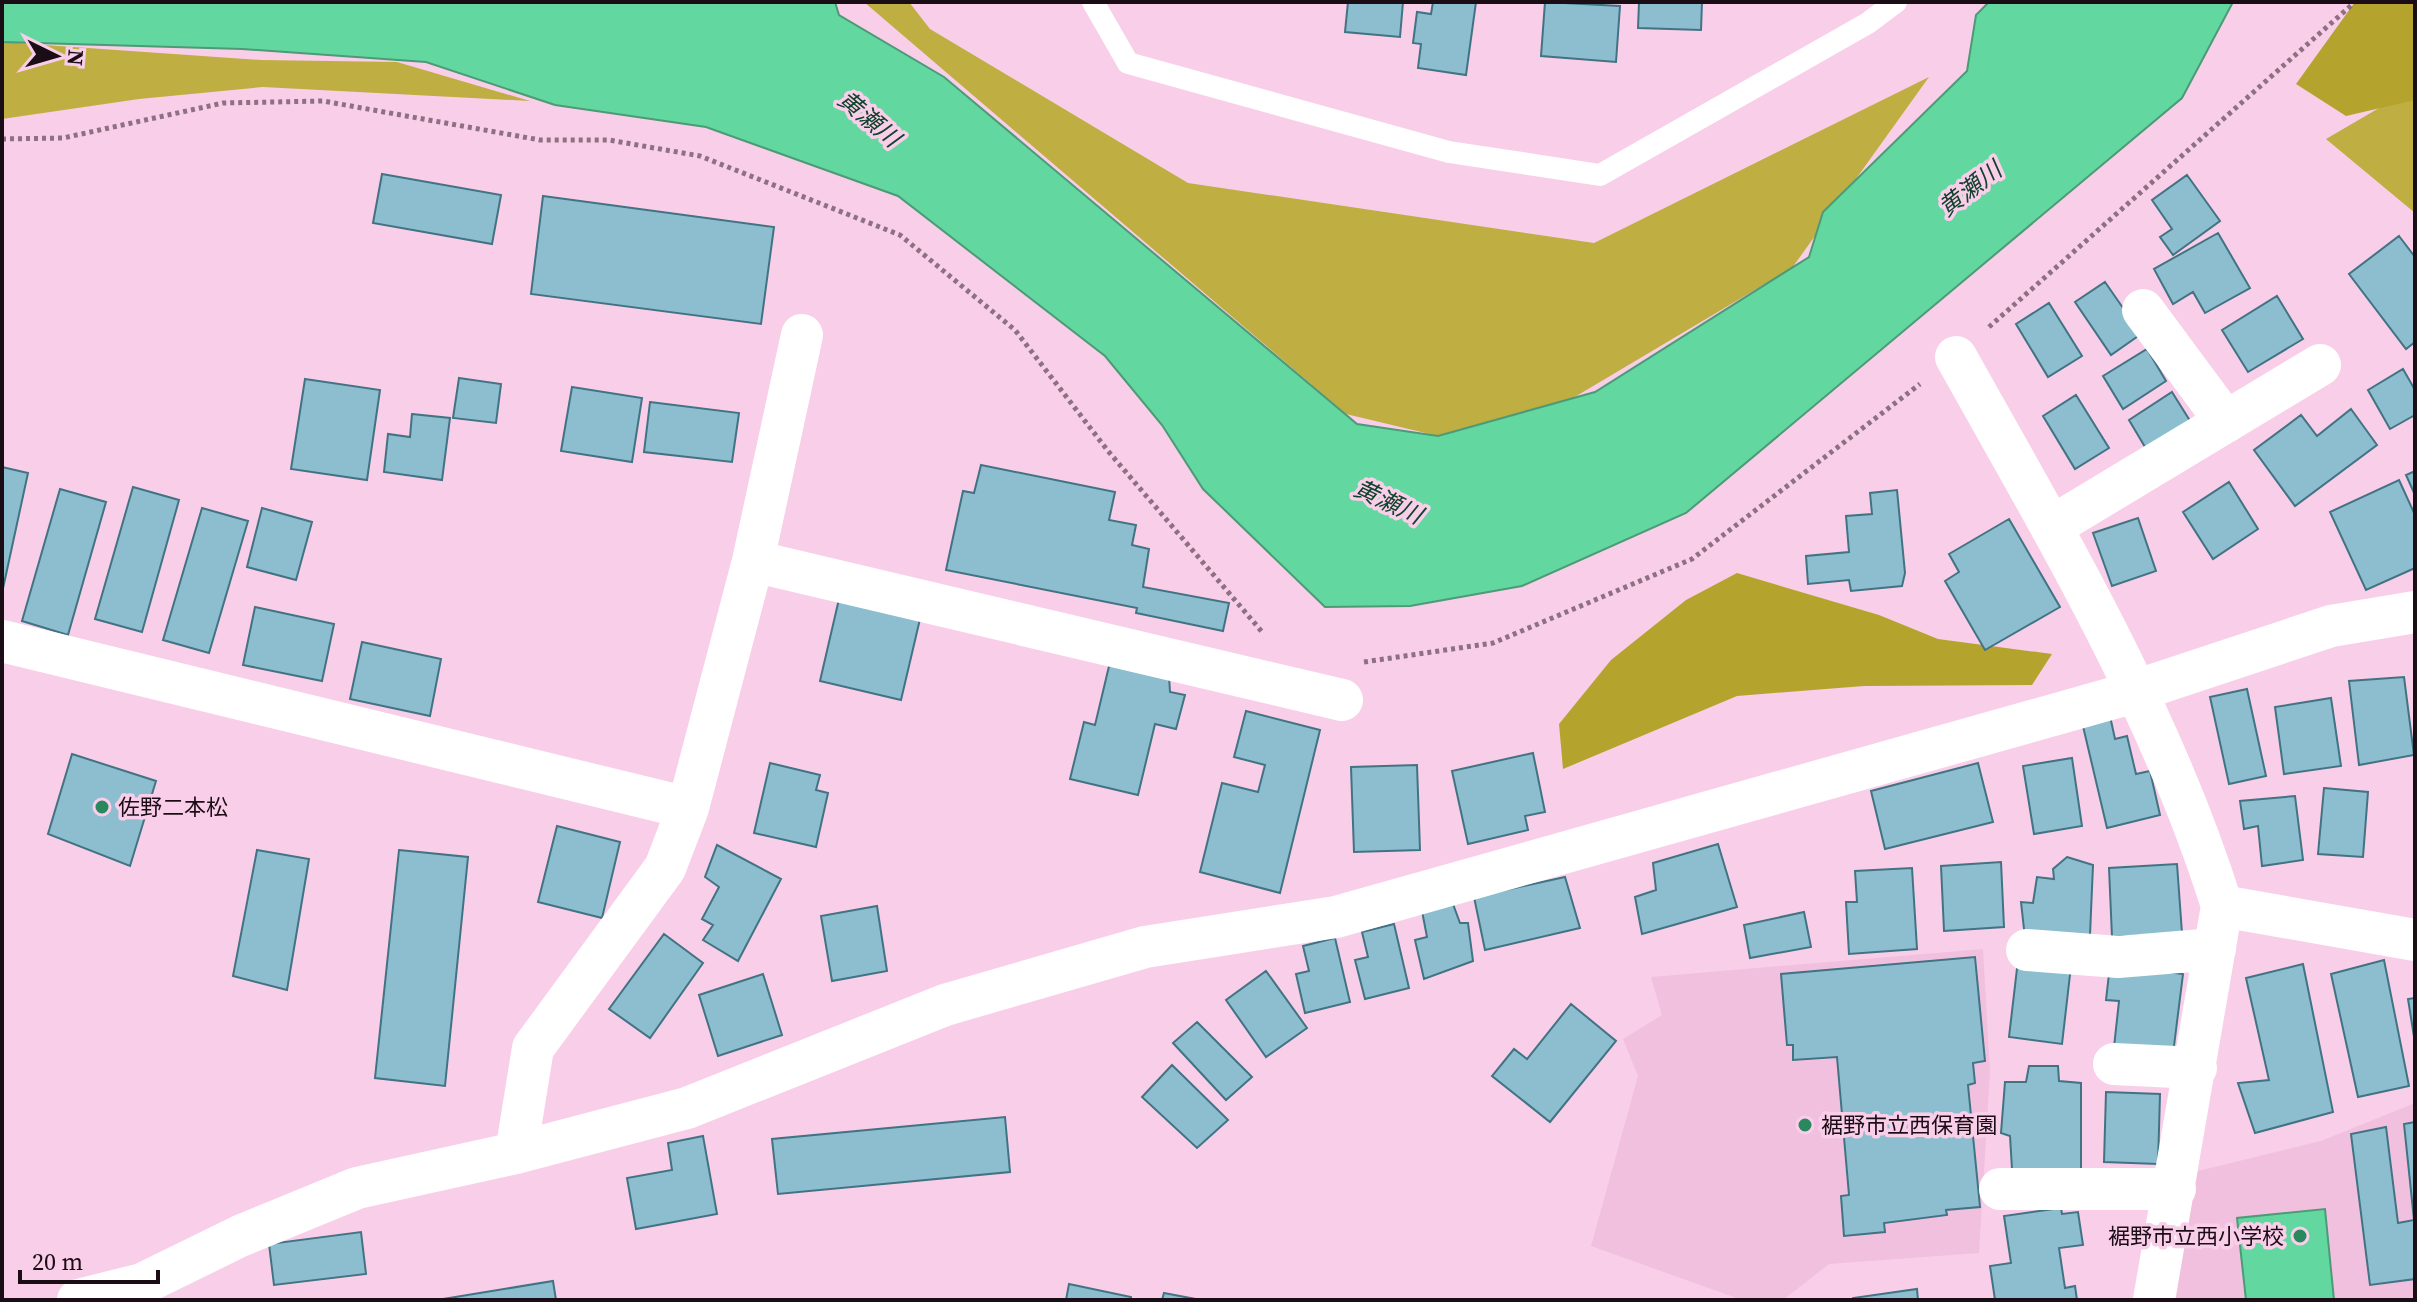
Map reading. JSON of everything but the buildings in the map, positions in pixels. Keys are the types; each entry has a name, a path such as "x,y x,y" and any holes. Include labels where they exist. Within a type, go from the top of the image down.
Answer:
{"street":[{"path":"2143,310 2226,422"},
{"path":"516,1153 533,1048 665,868 688,808 753,561 802,335"},
{"path":"1956,357 2137,688 2202,841 2222,906 2154,1300"},
{"path":"2051,527 2320,365"},
{"path":"753,561 1349,681"},
{"path":"78,1300 142,1292 240,1236 357,1188 516,1153 687,1108 945,1005 1145,947 1336,917 2117,697 2331,626 2415,612"},
{"path":"2,641 688,808"},
{"path":"2222,906 2415,940"},
{"path":"2027,950 2118,957 2215,949"},
{"path":"2114,1064 2196,1068"},
{"path":"2000,1189 2175,1189"}],"lane":[{"path":"1093,2 1128,63 1449,152 1600,175 1868,23 1896,2"}],"path":[{"path":"1349,681 1493,643 1692,559 1956,357 2355,2"},
{"path":"2,139 63,138 223,103 323,101 540,140 609,140 700,156 900,235 1015,330 1108,451 1267,638"}],"shaded area":[{"path":"864,2 909,2 930,29 1188,183 1594,243 1929,77 1792,268 1573,398 1438,436 1346,414"},
{"path":"2355,2 2415,2 2415,100 2346,116 2296,84"},
{"path":"2,42 261,60 397,62 530,101 263,87 139,99 2,119"},
{"path":"2415,87 2415,213 2326,139"},
{"path":"1737,573 1879,615 1938,639 2052,654 2032,685 1864,686 1737,696 1563,769 1559,724 1611,660 1686,600"},
{"name":"裾野市立西保育園","path":"1983,949 1990,1072 1979,1253 1829,1264 1783,1300 1742,1300 1591,1246 1638,1076 1623,1039 1662,1015 1651,977"},
{"name":"裾野市立西小学校","path":"2415,1103 2415,1300 2173,1300 2198,1171 2321,1141"}],"water":[{"name":"黄瀬川","path":"2,2 835,2 839,15 944,77 1357,424 1438,436 1595,392 1809,257 1823,212 1967,71 1976,15 1989,2 2233,2 2182,98 1686,513 1522,586 1410,606 1325,607 1203,489 1162,425 1105,356 898,196 706,127 555,105 426,62 242,49 2,42"},
{"path":"2325,1209 2334,1300 2246,1300 2237,1218"}],"place":[{"name":"佐野二本松","path":"102,807"},
{"name":"裾野市立西保育園","path":"1805,1125"},
{"name":"裾野市立西小学校","path":"2300,1236"}]}
